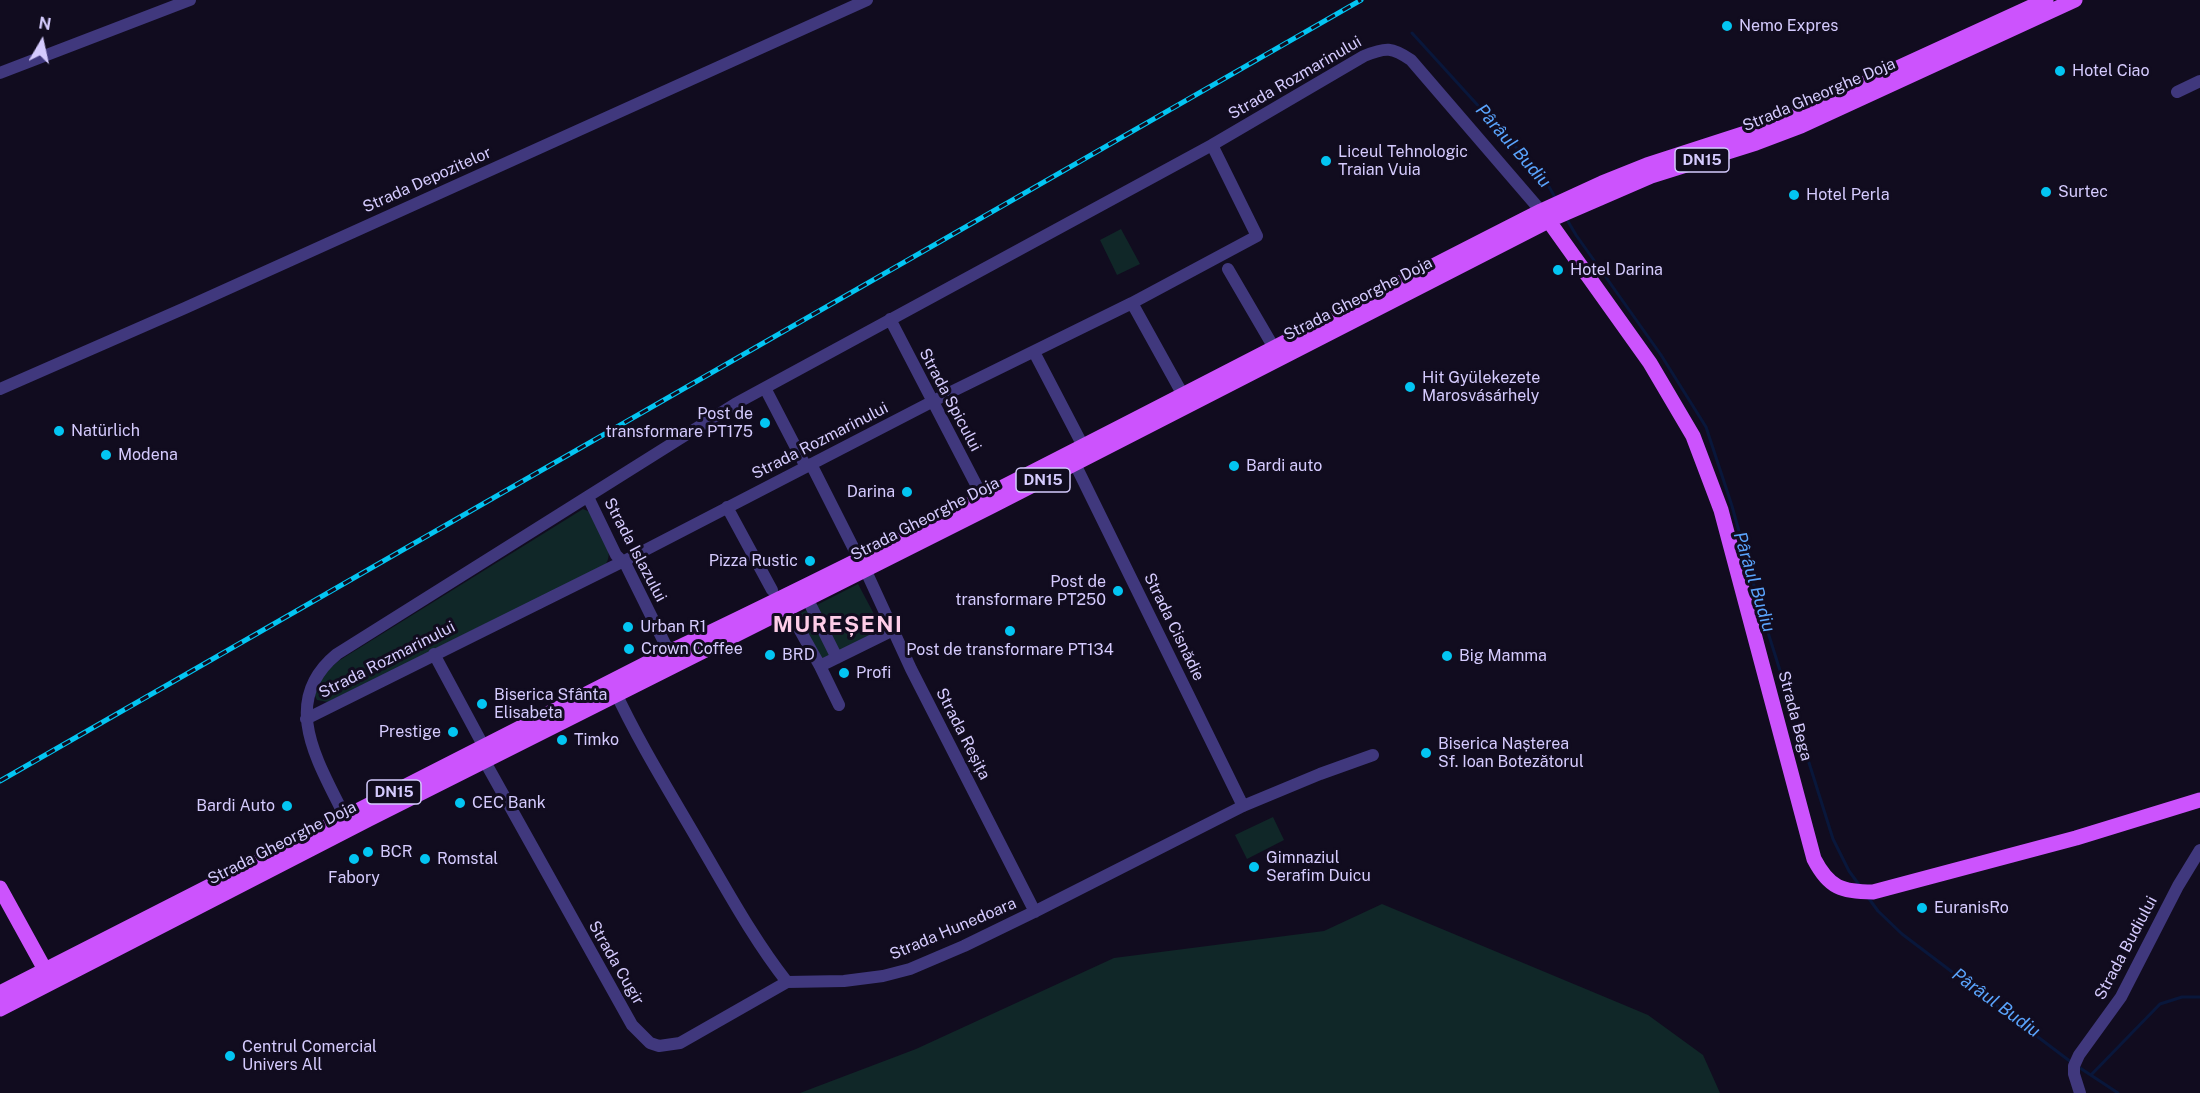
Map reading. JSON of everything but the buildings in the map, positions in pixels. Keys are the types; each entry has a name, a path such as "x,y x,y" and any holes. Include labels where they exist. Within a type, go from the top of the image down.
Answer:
{"main road":[{"name":"Strada Gheorghe Doja","path":"613,688 669,652 1075,464 1277,354 1647,165 1797,114 2046,0"},
{"name":"Strada Gheorghe Doja","path":"1567,205 1801,126 2074,0"},
{"name":"Strada Bega","path":"1548,214 1650,363 1693,436 1721,510 1814,859 1822,876 1837,887 1854,892 1874,892 2076,838 2200,800"},
{"name":"Strada Gheorghe Doja","path":"0,993 49,976 613,688 862,564 982,496 1183,395 1277,354"},
{"name":"Strada Gheorghe Doja","path":"0,1008 49,976 345,817 484,754"},
{"path":"1,892 49,976"}],"street":[{"path":"0,73 190,0"},
{"name":"Strada Depozitelor","path":"0,389 867,0"},
{"name":"Strada Rozmarinului","path":"345,817 314,752 308,736 306,719 310,688 321,669 337,654 735,404 1212,145 1364,56 1381,49 1396,50 1412,60 1548,214"},
{"path":"2177,92 2200,81"},
{"name":"Strada Rozmarinului","path":"306,719 1132,303 1257,236 1212,145"},
{"path":"1228,269 1277,354"},
{"path":"1132,303 1183,395"},
{"name":"Strada Spicului","path":"890,319 982,496"},
{"path":"1034,352 1083,446"},
{"name":"Strada Reșița","path":"765,388 862,564 911,669 1035,912"},
{"name":"Strada Cisnădie","path":"1075,464 1243,806"},
{"name":"Strada Islazului","path":"588,497 616,555 623,561 669,652"},
{"path":"728,507 772,590"},
{"path":"812,606 837,658"},
{"path":"797,625 839,705"},
{"path":"820,666 887,633"},
{"path":"434,654 484,754"},
{"path":"613,688 754,937 786,982"},
{"name":"Strada Cugir","path":"484,754 633,1025 650,1044 659,1046 680,1043 786,982"},
{"name":"Strada Hunedoara","path":"786,982 844,981 883,976 910,969 1035,912 1243,806 1373,755"},
{"name":"Strada Budiului","path":"2080,1092 2074,1074 2074,1066 2079,1055 2121,997 2178,886 2200,850"}],"green space":[{"path":"1121,229 1140,264 1117,275 1100,240"},
{"path":"583,509 590,512 605,538 609,553 605,565 328,702 317,700 315,696 320,680 340,660"},
{"path":"858,584 883,631 821,663 797,615"},
{"path":"1273,817 1284,840 1247,859 1235,835"},
{"path":"1382,904 1648,1015 1703,1055 1720,1093 800,1093 916,1049 1114,958 1324,931"}],"waterway":[{"name":"Pârâul Budiu","path":"1412,33 1544,178 1556,199"},
{"name":"Pârâul Budiu","path":"1566,218 1661,355 1706,427 1833,839 1849,871 1860,886"},
{"name":"Pârâul Budiu","path":"1867,896 1878,911 1902,934 2071,1062"},
{"path":"2091,1075 2160,1004 2182,997 2200,997"},
{"name":"Pârâul Budiu","path":"2077,1066 2118,1093"}],"railway":[{"path":"0,781 1361,0"}],"place":[{"name":"Nemo Expres","path":"1727,26"},
{"name":"Hotel Ciao","path":"2060,71"},
{"name":"Liceul Tehnologic Traian Vuia","path":"1326,161"},
{"name":"Surtec","path":"2046,192"},
{"name":"Hotel Perla","path":"1794,195"},
{"name":"Hotel Darina","path":"1558,270"},
{"name":"Hit Gyülekezete Marosvásárhely","path":"1410,387"},
{"name":"Post de transformare PT175","path":"765,423"},
{"name":"Natürlich","path":"59,431"},
{"name":"Modena","path":"106,455"},
{"name":"Bardi auto","path":"1234,466"},
{"name":"Darina","path":"907,492"},
{"name":"Pizza Rustic","path":"810,561"},
{"name":"Post de transformare PT250","path":"1118,591"},
{"name":"Urban R1","path":"628,627"},
{"name":"Post de transformare PT134","path":"1010,631"},
{"name":"Crown Coffee","path":"629,649"},
{"name":"BRD","path":"770,655"},
{"name":"Big Mamma","path":"1447,656"},
{"name":"Profi","path":"844,673"},
{"name":"Biserica Sfânta Elisabeta","path":"482,704"},
{"name":"Prestige","path":"453,732"},
{"name":"Timko","path":"562,740"},
{"name":"Biserica Nașterea Sf. Ioan Botezătorul","path":"1426,753"},
{"name":"CEC Bank","path":"460,803"},
{"name":"Bardi Auto","path":"287,806"},
{"name":"BCR","path":"368,852"},
{"name":"Fabory","path":"354,859"},
{"name":"Romstal","path":"425,859"},
{"name":"Gimnaziul Serafim Duicu","path":"1254,867"},
{"name":"EuranisRo","path":"1922,908"},
{"name":"Centrul Comercial Univers All","path":"230,1056"}],"district":[{"name":"MUREȘENI","path":"838,625"}]}
